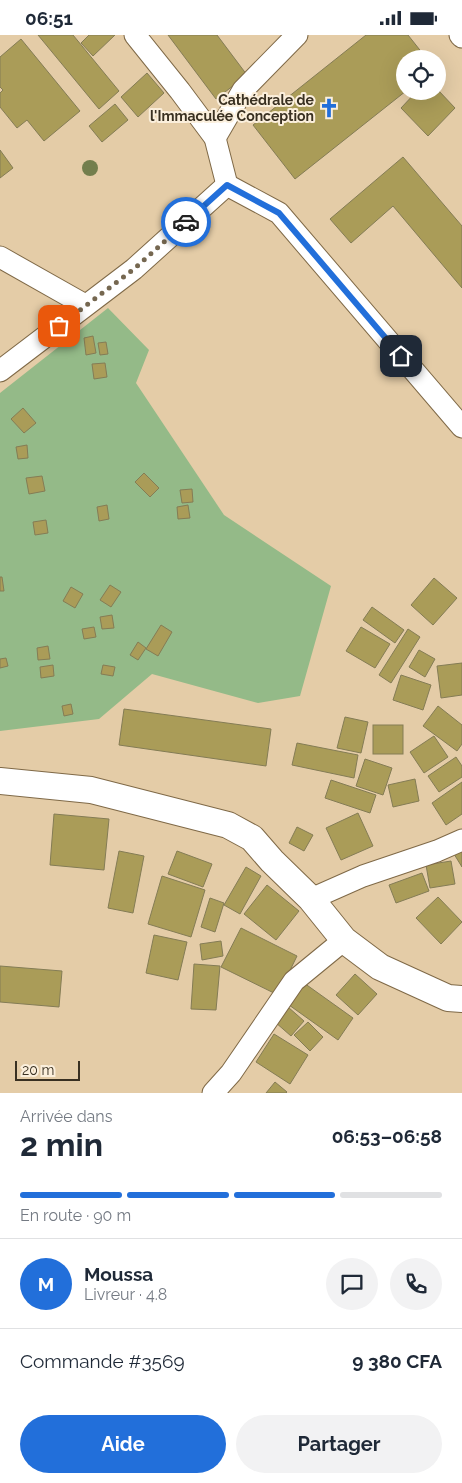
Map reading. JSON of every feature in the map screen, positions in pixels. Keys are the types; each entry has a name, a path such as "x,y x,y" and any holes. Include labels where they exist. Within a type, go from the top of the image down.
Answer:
{"street":[{"path":"134,35 180,91 215,139 227,185 279,213 462,427"},
{"path":"215,139 243,90 297,35"},
{"path":"0,371 134,269 227,185"},
{"path":"0,257 85,305"},
{"path":"2,780 91,790 228,825 252,838 310,899 344,940 380,967 448,998 462,999"},
{"path":"310,899 363,876 437,851 462,840"},
{"path":"213,1093 231,1073 294,981 344,940"}],"green space":[{"path":"108,308 149,350 136,383 224,515 331,586 300,696 258,703 152,674 99,719 0,731 0,393"}],"building":[{"path":"38,35 73,35 119,91 99,109"},
{"path":"89,35 115,35 93,56 81,43"},
{"path":"168,35 217,35 247,75 216,99"},
{"name":"Cathédrale de l'Immaculée Conception","path":"366,35 408,35 420,50 396,50 396,99 295,179 253,125"},
{"path":"21,39 80,111 44,141 27,120 17,128 0,107 0,93 3,90 0,87 0,57"},
{"path":"147,73 164,93 138,117 121,97"},
{"path":"446,98 455,108 428,136 401,108 409,100 446,100"},
{"path":"115,104 128,120 102,142 89,126"},
{"path":"0,150 13,168 0,178"},
{"path":"403,157 462,226 462,288 393,206 351,243 330,219"},
{"path":"93,336 96,353 86,355 84,338"},
{"path":"106,342 108,354 100,355 98,343"},
{"path":"105,363 107,377 94,379 92,364"},
{"path":"23,408 36,423 24,433 11,419"},
{"path":"27,445 28,458 18,459 16,447"},
{"path":"144,473 159,488 150,497 135,482"},
{"path":"42,476 45,491 29,494 26,478"},
{"path":"192,489 193,502 182,503 180,490"},
{"path":"107,505 109,519 99,521 97,507"},
{"path":"188,505 190,518 178,519 177,507"},
{"path":"46,520 48,533 35,535 33,522"},
{"path":"0,577 2,577 4,591 0,591"},
{"path":"434,578 457,598 433,625 411,605"},
{"path":"110,585 121,592 111,607 100,600"},
{"path":"71,587 83,594 75,608 63,601"},
{"path":"372,607 404,630 395,643 363,620"},
{"path":"112,615 114,628 102,629 100,617"},
{"path":"161,625 172,632 158,656 146,649"},
{"path":"94,627 96,637 84,639 82,629"},
{"path":"361,627 390,644 375,668 346,651"},
{"path":"408,629 420,637 391,683 379,675"},
{"path":"138,642 146,648 138,660 130,655"},
{"path":"48,646 50,659 38,660 37,648"},
{"path":"419,650 435,659 425,677 409,667"},
{"path":"6,658 8,666 0,668 0,659"},
{"path":"462,663 462,695 441,698 437,666"},
{"path":"53,665 54,676 41,678 40,667"},
{"path":"103,665 115,667 113,676 101,674"},
{"path":"401,675 431,685 423,710 393,700"},
{"path":"71,704 73,714 64,716 62,706"},
{"path":"438,706 462,725 462,744 457,751 423,726"},
{"path":"124,709 271,729 266,766 119,745"},
{"path":"345,717 368,722 361,753 337,748"},
{"path":"373,725 403,725 403,754 373,754"},
{"path":"434,736 448,757 424,773 410,752"},
{"path":"297,743 358,755 354,778 292,765"},
{"path":"456,757 462,766 462,777 439,792 428,776"},
{"path":"365,759 392,768 383,795 356,786"},
{"path":"415,779 419,801 393,807 388,785"},
{"path":"331,780 376,795 370,813 325,798"},
{"path":"462,782 462,814 446,825 432,803"},
{"path":"358,813 373,846 341,860 326,828"},
{"path":"54,814 109,819 104,870 50,865"},
{"path":"297,827 313,835 304,851 289,843"},
{"path":"462,849 462,867 454,854"},
{"path":"119,851 144,856 133,913 108,908"},
{"path":"177,851 212,864 203,887 168,874"},
{"path":"451,861 455,884 430,888 426,865"},
{"path":"246,867 261,876 240,914 224,905"},
{"path":"422,873 429,891 396,903 389,885"},
{"path":"162,876 205,890 191,937 148,924"},
{"path":"267,885 299,911 276,940 244,914"},
{"path":"438,897 462,922 441,944 416,918"},
{"path":"210,898 224,903 215,932 201,927"},
{"path":"241,928 297,956 278,995 221,967"},
{"path":"154,935 187,942 178,980 146,973"},
{"path":"221,941 223,956 202,960 200,944"},
{"path":"194,964 220,966 216,1010 191,1009"},
{"path":"0,966 62,971 59,1007 0,1002"},
{"path":"355,974 377,994 358,1015 336,995"},
{"path":"304,983 353,1018 338,1040 289,1005"},
{"path":"288,1007 304,1021 291,1036 275,1022"},
{"path":"308,1022 323,1037 310,1051 294,1035"},
{"path":"274,1034 308,1055 290,1084 256,1062"},
{"path":"275,1082 287,1092 266,1093"}],"way so far":[{"path":"59,326 134,269 186,222"}],"place":[{"name":"Cathédrale de l'Immaculée Conception","path":"329,108"}],"route":[{"path":"186,222 227,185 279,213 401,356"}]}
